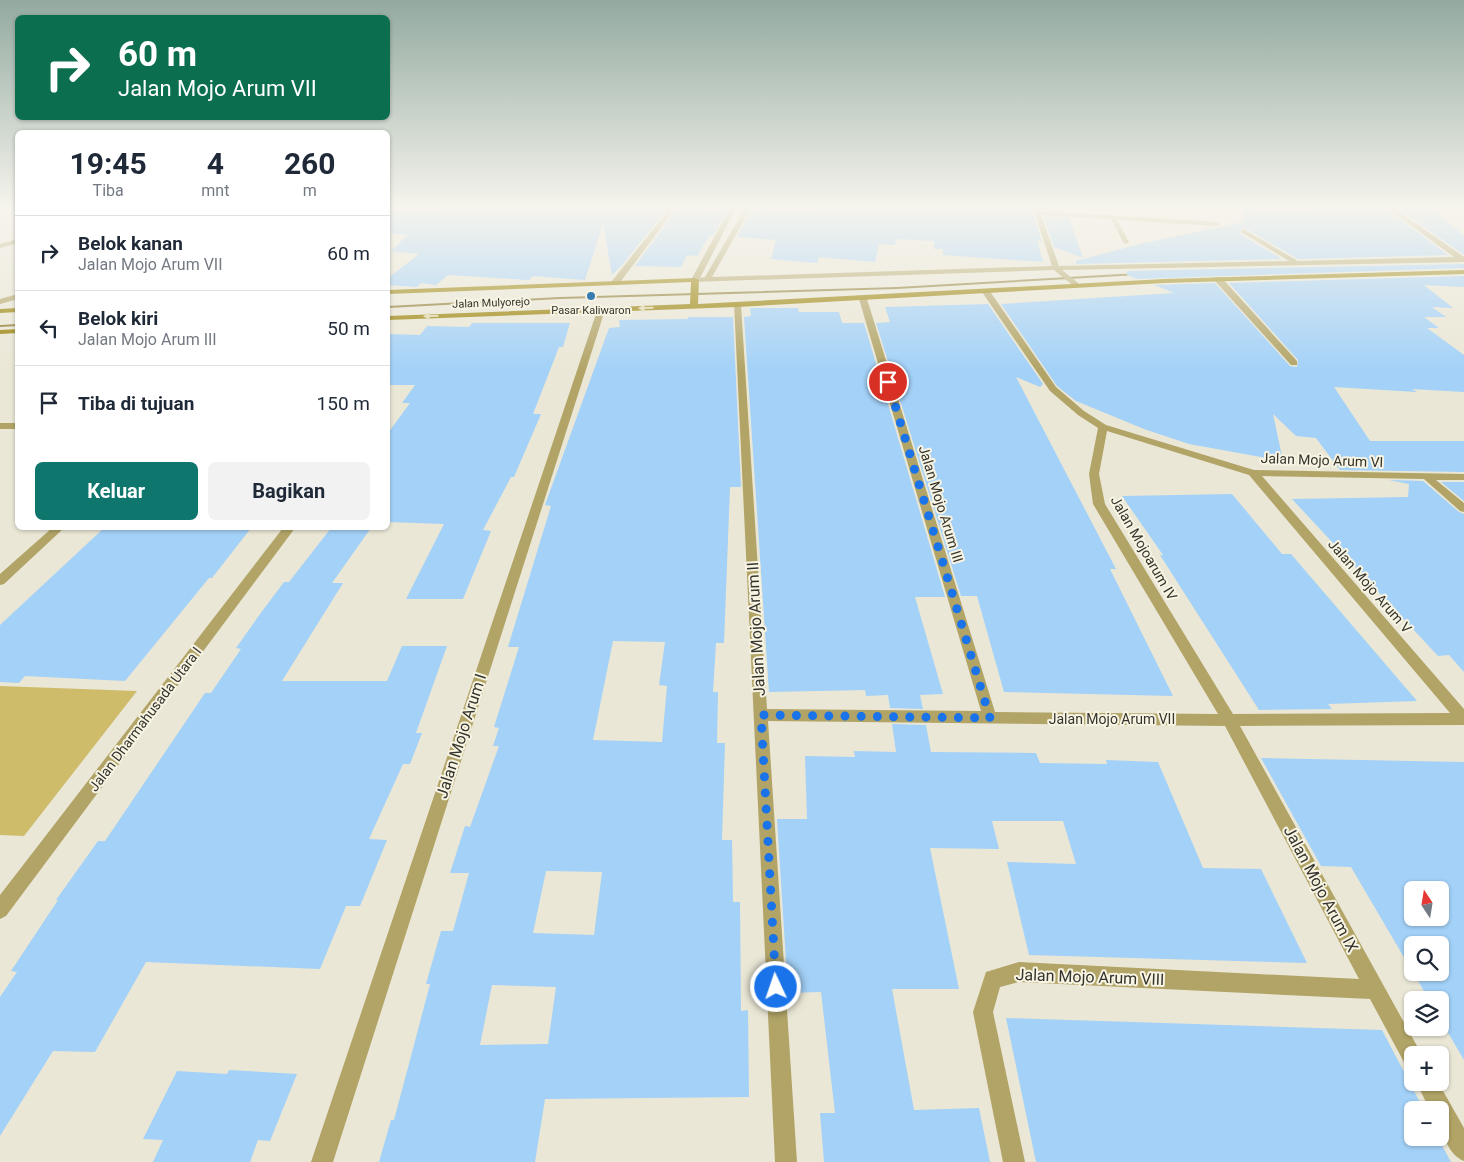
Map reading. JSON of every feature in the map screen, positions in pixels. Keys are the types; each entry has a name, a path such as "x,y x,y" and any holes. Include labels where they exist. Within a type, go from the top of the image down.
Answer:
{"main road":[{"name":"Jalan Mulyorejo","path":"390,318 988,295 1076,286 1306,275 1464,272"},
{"path":"390,292 615,283 695,283 694,306"},
{"path":"0,311 15,310"},
{"path":"0,332 15,331"}],"street":[{"path":"615,283 631,262"},
{"path":"695,283 706,262"},
{"path":"707,280 717,262"},
{"path":"1055,262 1057,269 1076,286"},
{"path":"1292,262 1306,275"},
{"path":"695,283 707,280 1057,269 1374,262"},
{"path":"1218,279 1294,363"},
{"path":"988,295 1054,389 1081,413 1103,427"},
{"path":"0,302 15,297"},
{"name":"Jalan Mojo Arum III","path":"863,299 990,718"},
{"name":"Jalan Mojo Arum II","path":"737,305 786,1162"},
{"name":"Jalan Mojo Arum I","path":"322,1162 601,310"},
{"path":"0,426 15,426"},
{"name":"Jalan Mojo Arum VI","path":"1103,427 1254,473 1428,478 1464,477"},
{"name":"Jalan Mojoarum IV","path":"1103,427 1094,474 1099,504 1229,720"},
{"name":"Jalan Mojo Arum V","path":"1254,473 1464,719"},
{"path":"1428,478 1464,510"},
{"path":"0,580 56,530"},
{"name":"Jalan Dharmahusada Utara I","path":"0,910 287,530"},
{"name":"Jalan Mojo Arum VII","path":"761,715 1229,720 1464,719"},
{"name":"Jalan Mojo Arum IX","path":"1229,720 1406,1046"},
{"name":"Jalan Mojo Arum VIII","path":"1014,1162 983,1012 993,979 1019,972 1376,990"},
{"path":"1431,1091 1464,1150"}],"shaded area":[{"path":"0,686 137,691 24,836 0,835"}],"building":[{"path":"408,262 591,262 585,280 533,276 529,280 448,275 436,285 421,283 417,287 390,285 390,276"},
{"path":"610,262 624,262 622,265 612,275"},
{"path":"638,262 683,262 681,267 635,266"},
{"path":"1076,262 1149,262 1076,264"},
{"path":"1464,264 1464,268 1137,279 1127,275 1127,271"},
{"path":"1464,276 1464,287 1424,285 1453,308 1432,307 1446,317 1424,317 1439,328 1427,328 1464,355 1464,392 1412,389 1417,392 1334,387 1370,441 1464,441 1464,472 1340,470 1316,438 1296,436 1273,414 1283,461 1189,444 1144,429 1076,401 1057,386 1001,304 1174,293 1154,285 1215,283 1290,366 1297,367 1298,360 1229,283"},
{"path":"988,304 1043,384 1040,387 1016,377 1116,569 1110,569 1173,696 1004,692 977,596 961,596 876,323 890,322 885,307"},
{"path":"750,308 798,308 799,312 839,312 842,323 864,323 945,597 915,597 943,694 920,695 923,709 890,708 888,695 866,696 865,690 769,692 744,317 751,316"},
{"path":"688,317 733,317 741,487 730,487 724,643 716,643 713,692 718,692 717,743 725,743 722,840 732,840 733,902 740,902 741,1011 748,1010 749,1097 545,1099 535,1162 379,1162 391,1120 394,1120 430,984 426,984 441,931 453,931 469,873 450,873 465,826 470,827 499,746 493,746 499,728 494,727 519,647 508,647 551,506 545,505 609,328 620,327 619,320 688,319","holes":["613,641 665,642 659,685 667,686 662,742 593,740","546,871 602,872 594,935 533,933","492,985 556,987 548,1044 480,1045"]},
{"path":"472,323 570,323 563,347 559,347 533,414 541,414 514,477 511,477 483,530 491,531 463,599 406,599 444,524 390,522 390,430 410,403 402,403 415,385 390,385 390,334 420,335 427,326 469,327"},
{"path":"1389,480 1423,481 1459,512 1464,514 1464,672 1449,655 1438,656 1292,499 1408,497 1409,484"},
{"path":"1441,482 1464,482 1464,501"},
{"path":"1232,494 1282,554 1291,554 1417,701 1328,704 1332,709 1259,710 1160,555 1163,555 1122,496"},
{"path":"102,530 249,530 212,578 209,578 125,681 25,676 19,683 0,682 0,625"},
{"path":"329,530 370,530 332,583 343,583 282,681 387,681 402,646 447,646 416,733 422,733 410,764 403,764 369,839 387,840 360,906 346,906 320,969 146,962 95,1052 53,1051 0,1136 0,997 17,972 11,971 58,900 56,900 98,841 105,841 205,693 211,693 241,649 236,648 260,614 284,582 289,582"},
{"path":"892,724 926,725 931,752 1036,753 1040,763 1107,764 1106,760 1158,762 1203,868 1261,869 1307,963 1029,955 1007,862 1076,864 1063,821 992,821 999,849 930,848 959,989 892,989 914,1110 979,1108 990,1162 824,1162 820,1113 835,1113 821,992 788,993 777,819 807,819 805,756 855,757 854,751 896,752"},
{"path":"1261,758 1464,762 1464,1060 1449,1034 1449,991 1424,991 1418,981 1449,981 1449,936 1404,936 1404,957 1351,867 1321,866"},
{"path":"1006,1018 1382,1030 1404,1072 1404,1091 1414,1091 1419,1101 1404,1101 1404,1146 1442,1146 1451,1162 1036,1162"},
{"path":"229,1070 297,1074 270,1141 258,1140 250,1162 153,1162 163,1140 143,1139 177,1071 227,1074"}],"waterway":[{"path":"390,307 560,298 897,288 1137,274"},
{"path":"0,326 15,325"}],"place":[{"name":"Pasar Kaliwaron","path":"591,296"}],"route":[{"path":"776,987 761,715 990,718 888,382"}]}
